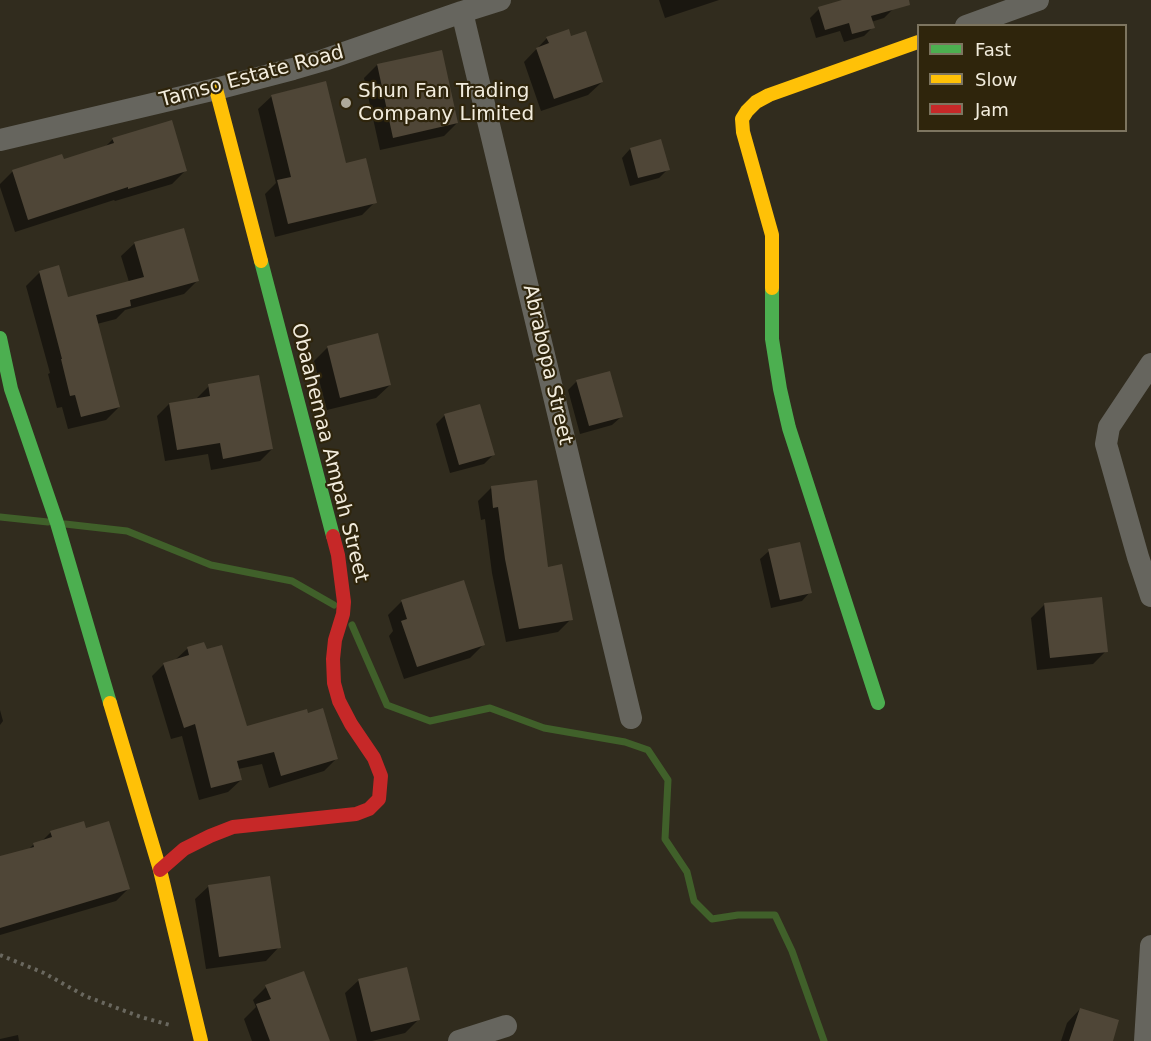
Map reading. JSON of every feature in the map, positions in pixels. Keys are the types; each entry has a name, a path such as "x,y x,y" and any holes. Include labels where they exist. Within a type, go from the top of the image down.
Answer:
{"street":[{"name":"Tamso Estate Road","path":"0,140 216,89 324,60 500,0"},
{"path":"972,24 1038,0"},
{"name":"Abrabopa Street","path":"462,12 631,718"},
{"path":"878,703 789,428 772,339 772,236 742,132 742,119 756,102 769,95 917,42"},
{"name":"Obaahemaa Ampah Street","path":"160,870 184,849 232,827 356,814 369,808 379,799 381,776 374,758 351,724 339,701 333,683 335,640 343,614 343,580 216,89"},
{"path":"0,338 11,389 57,523 160,870 200,1037"},
{"path":"1151,364 1109,427 1106,444 1137,557 1151,596"},
{"path":"1145,1041 1151,946"},
{"path":"459,1041 506,1026"}],"path":[{"path":"0,955 44,973 86,996 200,1037"}],"building":[{"path":"842,0 909,0 910,5 871,16 875,28 852,34 849,23 825,30 818,7"},
{"path":"569,29 571,36 586,31 603,82 554,99 536,48 549,43 546,37"},
{"path":"442,50 458,123 393,138 377,64"},
{"path":"326,81 346,163 366,158 377,203 288,224 277,180 291,177 271,95"},
{"path":"172,120 187,171 128,189 128,187 28,220 12,170 62,154 64,159 114,143 112,138"},
{"path":"661,139 670,170 638,178 630,148"},
{"path":"184,228 199,281 130,300 131,306 96,315 120,407 81,417 75,395 70,396 39,271 59,265 68,297 144,277 134,242"},
{"path":"378,333 391,385 340,398 327,346"},
{"path":"610,371 623,417 589,426 576,380"},
{"path":"259,375 273,449 223,459 220,443 177,450 169,403 210,396 208,384"},
{"path":"480,404 495,455 459,465 444,414"},
{"path":"537,480 548,567 562,564 573,620 519,629 505,559 498,507 493,508 491,486"},
{"path":"800,542 812,593 780,600 768,549"},
{"path":"464,580 485,645 417,667 401,621 407,619 401,600"},
{"path":"1102,597 1108,652 1050,658 1044,603"},
{"path":"204,642 207,649 222,645 247,726 307,709 308,713 323,708 338,759 281,776 274,752 237,761 242,780 211,788 195,724 184,728 163,663 189,655 187,647"},
{"path":"84,821 86,828 109,821 130,889 0,928 0,856 34,847 33,843 52,837 50,831"},
{"path":"270,876 281,948 219,957 208,885"},
{"path":"407,967 420,1020 371,1032 358,979"},
{"path":"304,971 330,1041 270,1041 256,1004 271,999 265,985"},
{"path":"1080,1008 1119,1020 1113,1041 1069,1041"}],"waterway":[{"path":"0,517 48,522"},
{"path":"65,524 127,531 211,565 292,581 334,605"},
{"path":"352,625 387,705 430,721 490,708 544,728 625,742 648,750 668,780 665,839 687,872 694,901 712,919 738,915 775,915 792,951 824,1041"}],"traffic: fast":[{"path":"261,261 333,536"},
{"path":"772,288 772,339 789,428 878,703"},
{"path":"0,338 11,389 57,523 110,703"}],"traffic: slow":[{"path":"772,288 772,235 743,132 742,119 756,102 769,95 917,42"},
{"path":"216,89 261,261"},
{"path":"110,703 160,870 201,1041"}],"traffic: jam":[{"path":"160,870 184,849 233,827 356,814 369,809 379,799 381,776 374,758 351,724 339,701 334,683 335,640 344,602 338,555 333,536"}],"place":[{"name":"Shun Fan Trading Company Limited","path":"346,103"}]}
